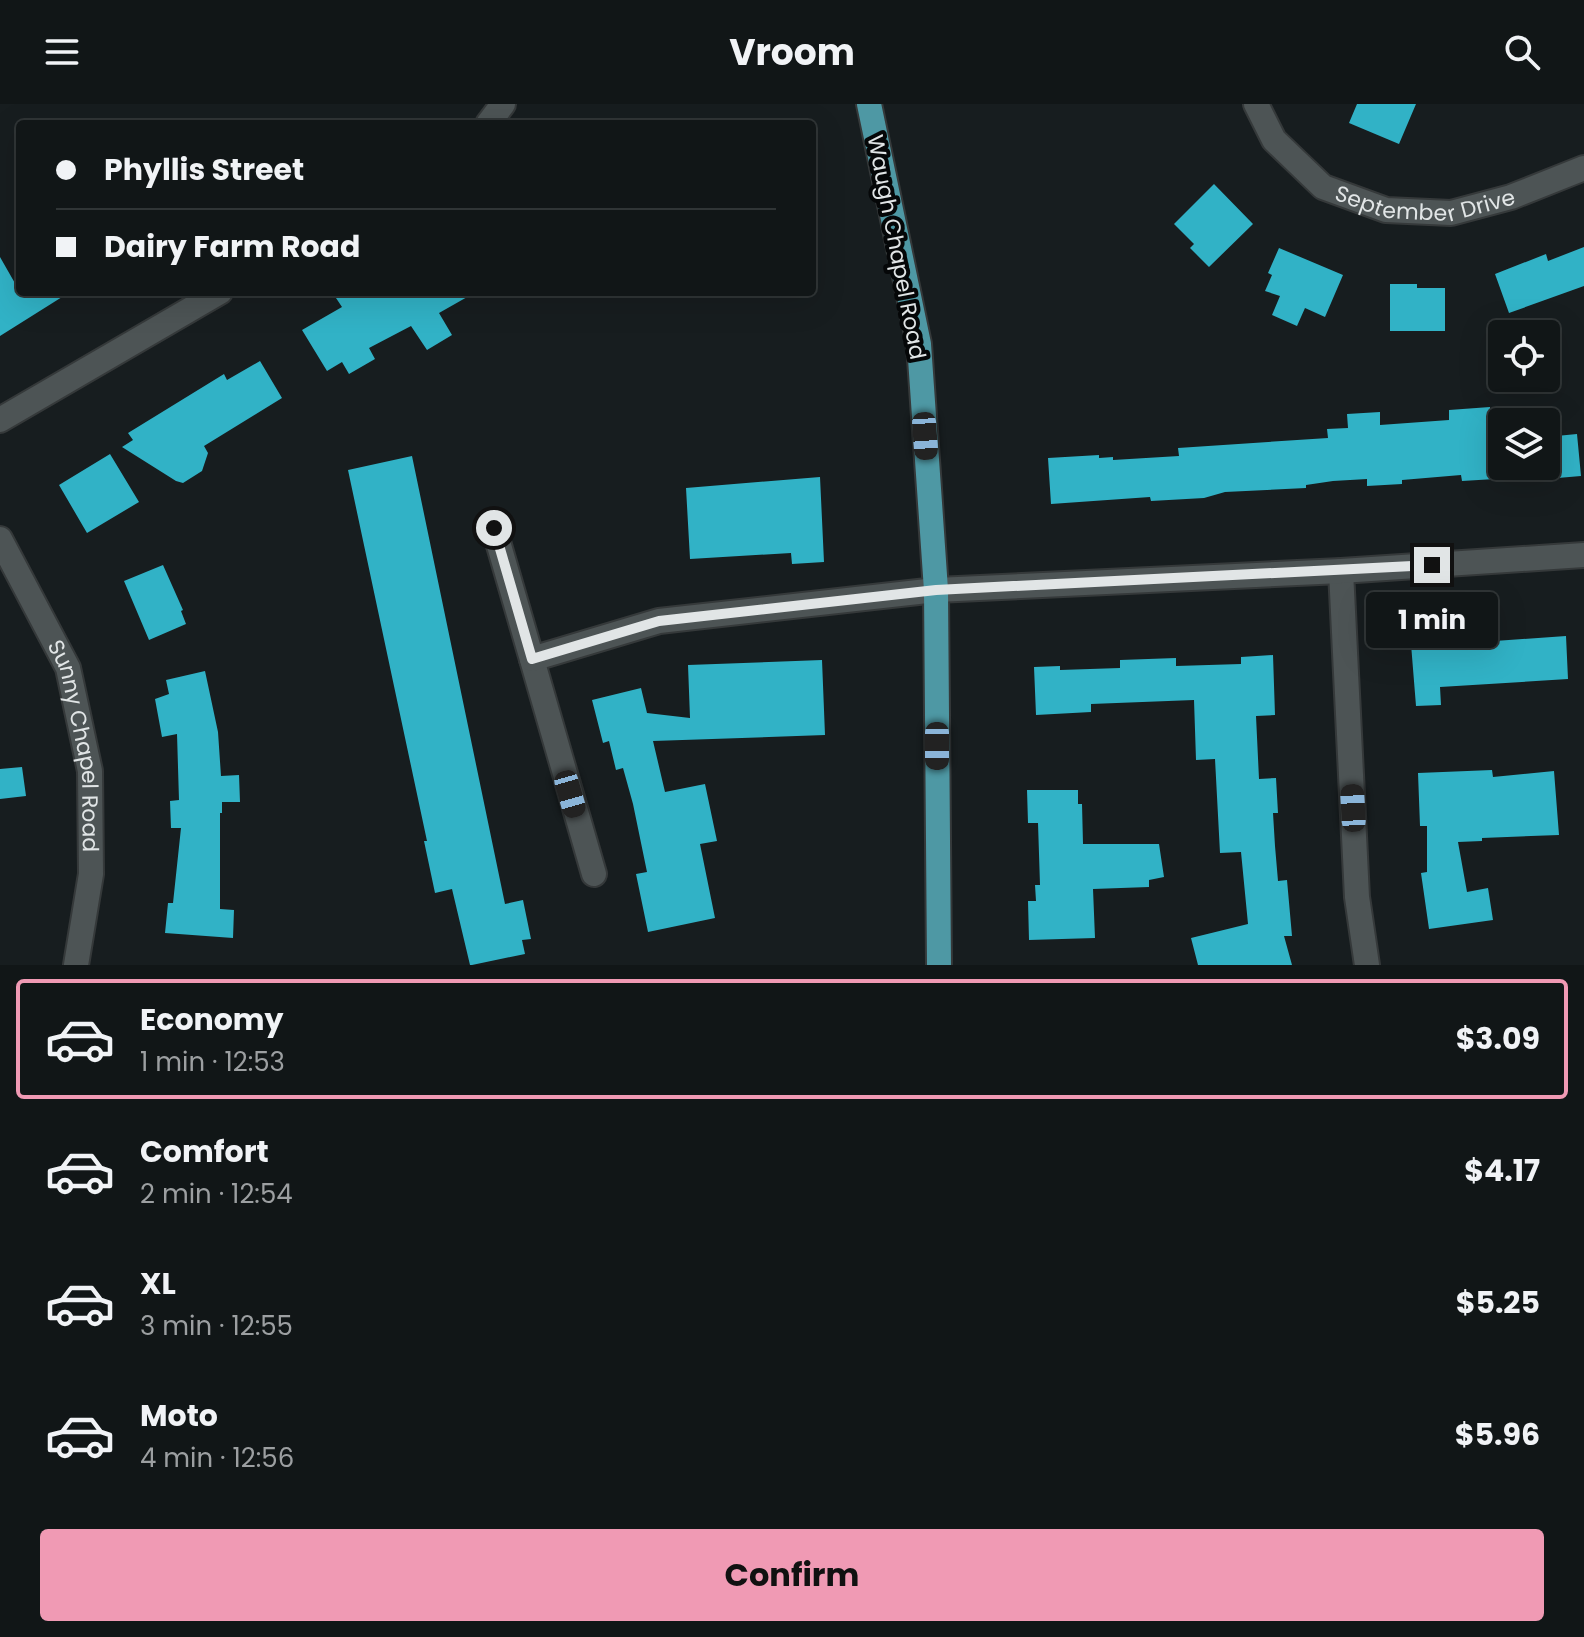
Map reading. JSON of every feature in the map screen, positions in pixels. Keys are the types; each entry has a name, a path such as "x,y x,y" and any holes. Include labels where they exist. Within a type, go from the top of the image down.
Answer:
{"main road":[{"name":"Waugh Chapel Road","path":"869,104 919,344 936,590 939,965"}],"street":[{"name":"September Drive","path":"1256,104 1274,140 1323,187 1386,210 1451,213 1511,197 1584,168"},
{"path":"0,420 213,296"},
{"path":"494,528 594,874"},
{"name":"Sunny Chapel Road","path":"0,539 68,668 90,771 91,874 76,965"},
{"path":"532,659 659,621 936,590 1341,571 1584,555"},
{"path":"1341,571 1357,897 1367,965"}],"building":[{"path":"1357,104 1416,104 1399,144 1349,123"},
{"path":"1214,184 1253,224 1209,267 1190,248 1194,244 1174,224"},
{"path":"1584,247 1584,286 1509,313 1495,274 1546,254 1548,261"},
{"path":"1279,248 1343,275 1325,317 1305,308 1297,326 1272,315 1280,296 1265,291 1272,275 1268,273"},
{"path":"0,257 16,285 16,296 64,296 0,336"},
{"path":"1390,284 1445,288 1445,331 1390,331"},
{"path":"335,296 469,296 439,313 452,335 427,350 411,326 369,348 375,359 349,374 342,362 327,371 302,330 342,307"},
{"path":"260,361 282,398 204,446 208,453 202,471 183,483 122,447 133,440 128,433 224,374 227,380"},
{"path":"1490,407 1488,479 1462,481 1461,475 1367,486 1367,479 1333,481 1306,485 1306,488 1225,492 1204,498 1151,501 1150,497 1051,504 1048,458 1099,455 1099,458 1113,457 1113,460 1179,456 1178,448 1328,438 1327,429 1348,428 1347,414 1380,412 1380,425 1449,420 1449,410"},
{"path":"1577,434 1581,476 1560,478 1560,436"},
{"path":"110,454 139,502 87,533 59,485"},
{"path":"412,456 505,904 523,900 531,939 522,940 525,954 472,965 452,889 435,893 424,841 427,841 348,470"},
{"path":"820,477 824,562 792,564 791,553 690,559 686,488"},
{"path":"163,565 186,624 149,640 124,581"},
{"path":"1566,636 1568,679 1440,687 1441,705 1416,706 1411,644"},
{"path":"1273,655 1275,715 1256,716 1259,779 1276,778 1278,813 1273,813 1275,846 1278,881 1287,880 1292,936 1284,936 1292,965 1198,965 1191,938 1248,924 1241,852 1220,853 1215,759 1196,760 1194,700 1091,704 1091,712 1036,715 1034,667 1060,666 1060,670 1120,668 1120,660 1176,658 1176,666 1241,664 1241,657"},
{"path":"822,660 825,735 653,741 665,792 705,784 717,841 700,844 715,918 648,932 636,874 647,872 633,804 623,768 616,770 609,741 603,743 592,700 641,688 647,713 690,718 688,665"},
{"path":"205,671 218,732 221,776 239,775 240,802 222,802 220,813 220,909 234,910 233,938 165,933 168,903 173,903 181,828 171,828 170,801 179,800 177,734 162,737 155,699 169,694 166,680"},
{"path":"22,767 26,796 0,799 0,769"},
{"path":"1492,770 1493,777 1554,771 1559,835 1458,842 1467,892 1488,888 1493,920 1429,929 1421,873 1427,872 1427,826 1420,826 1418,773"},
{"path":"1027,790 1078,790 1078,804 1082,804 1083,844 1159,844 1164,877 1149,880 1149,887 1093,889 1095,938 1029,940 1028,901 1036,901 1035,885 1040,885 1038,823 1028,823"}],"route":[{"path":"494,528 532,659 659,621 936,590 1432,565"}]}
